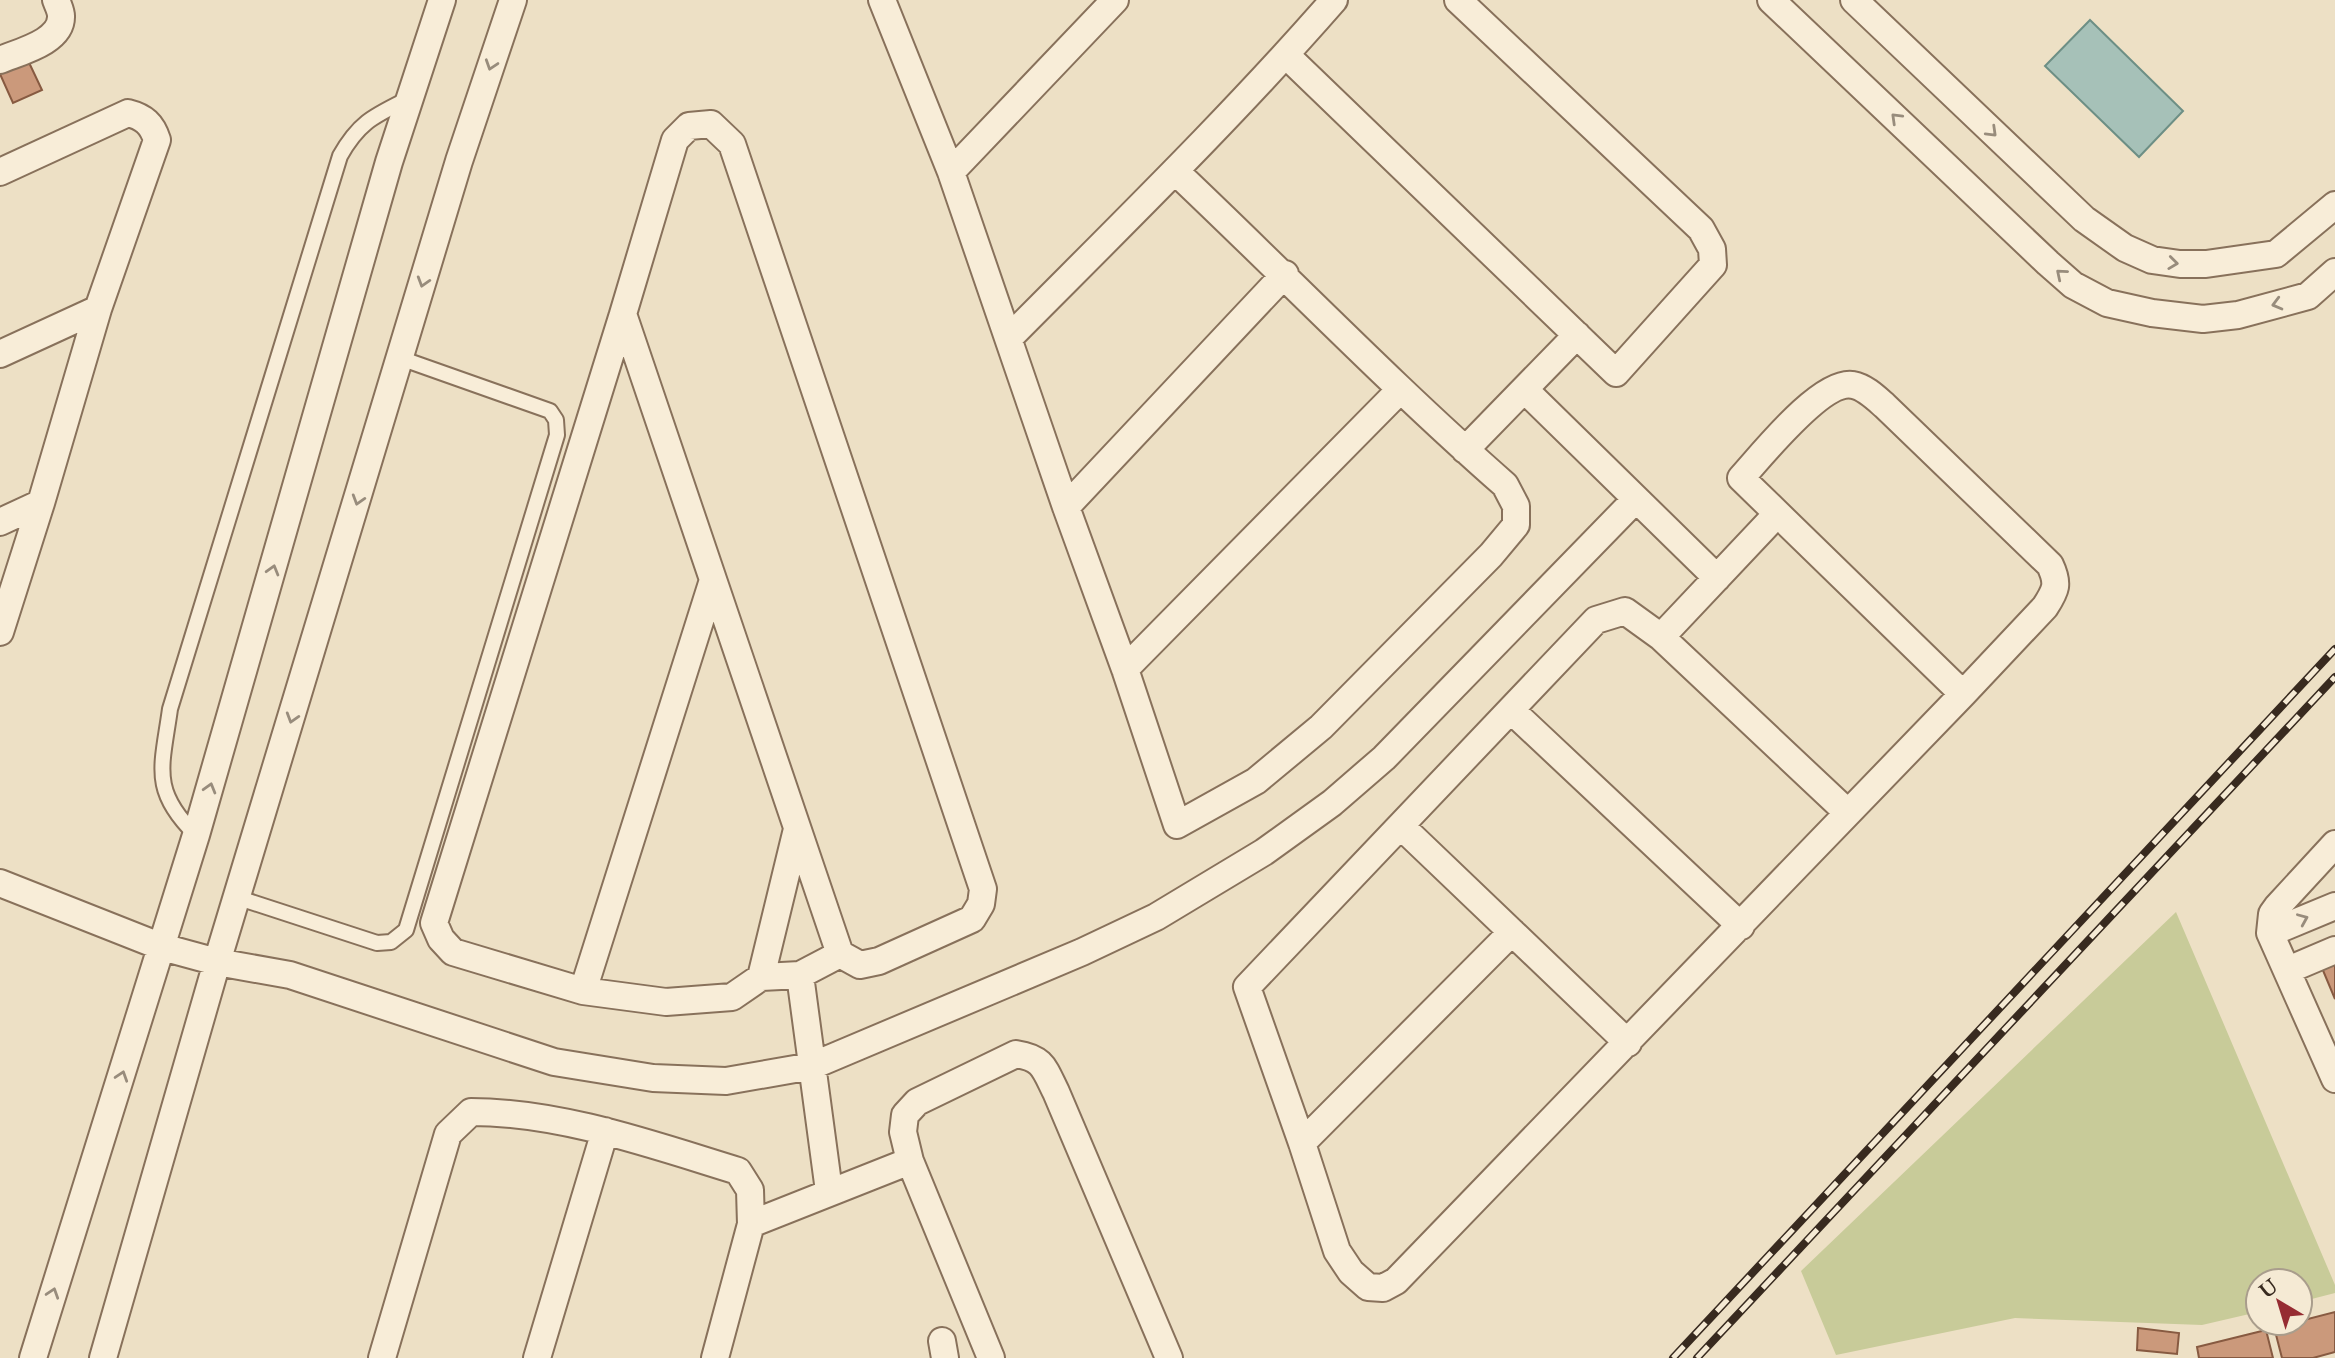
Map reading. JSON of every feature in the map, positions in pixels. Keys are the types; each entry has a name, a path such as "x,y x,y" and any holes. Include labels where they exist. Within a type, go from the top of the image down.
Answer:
{"street":[{"path":"0,60 47,40 58,29 61,16 56,0"},
{"path":"33,1358 196,835 389,162 442,0"},
{"path":"103,1358 236,897 459,161 513,0"},
{"path":"951,172 1115,0"},
{"path":"1009,338 1175,171 1286,55 1334,0"},
{"path":"1286,55 1616,373 1713,265 1712,249 1701,229 1458,0"},
{"path":"1771,0 2048,263 2073,285 2106,303 2152,313 2203,319 2238,315 2308,296 2335,272"},
{"path":"1854,0 2084,219 2106,236 2152,260 2206,264 2276,254 2335,205"},
{"path":"887,3 951,172 1177,825 1255,781 1321,727 1492,555 1516,525 1516,506 1505,485 1400,390 1285,274 1175,171"},
{"path":"0,172 128,113 141,116 153,128 157,140 98,309 0,632"},
{"path":"623,314 840,954 860,965 879,961 972,919 981,904 983,888 732,144 711,124 689,126 675,140 434,923 441,939 453,952 583,991 666,1002 732,997 761,977 800,975 840,954"},
{"path":"1066,507 1285,274"},
{"path":"0,354 98,309"},
{"path":"1465,450 1577,335"},
{"path":"1847,812 1661,637 1625,611 1596,620 1247,987 1337,1251 1351,1272 1368,1287 1384,1288 1396,1281 1963,694 2045,607 2054,592 2056,578 2050,565 2037,550 1885,407 1853,384 1831,388 1814,401 1741,478 1963,694"},
{"path":"1125,669 1400,390"},
{"path":"1525,390 1717,578"},
{"path":"0,883 162,947 217,962 290,975 554,1062 653,1078 726,1081 813,1066 1082,952 1156,917 1264,852 1332,803 1384,758 1636,499"},
{"path":"0,522 41,503"},
{"path":"1661,637 1777,514"},
{"path":"583,991 713,580"},
{"path":"1511,710 1741,926"},
{"path":"1401,826 1628,1043"},
{"path":"761,977 797,828"},
{"path":"2335,844 2277,906 2272,914 2270,933 2335,1079"},
{"path":"2270,933 2335,906"},
{"path":"1302,1143 1512,932"},
{"path":"2288,970 2335,950"},
{"path":"800,975 829,1191"},
{"path":"991,1358 910,1161 903,1132 905,1115 917,1102 1016,1054 1033,1057 1046,1070 1169,1358"},
{"path":"382,1358 448,1134 471,1112 498,1112 605,1131 738,1171 750,1190 751,1224 715,1358"},
{"path":"537,1358 605,1131"},
{"path":"751,1224 910,1161"}],"lane":[{"path":"196,835 178,817 167,799 162,772 170,709 340,156 352,135 370,118 410,98"},
{"path":"236,897 377,943 391,942 406,930 557,435 556,419 550,411 400,358"}],"green space":[{"path":"2176,912 2335,1285 2335,1293 2314,1298 2314,1267 2244,1267 2244,1315 2202,1325 2015,1318 1836,1355 1801,1271"}],"water":[{"path":"2090,20 2183,111 2139,157 2045,66"}],"building":[{"path":"24,52 42,90 13,103 0,74 0,64"},
{"path":"2335,963 2335,999 2322,968"},
{"path":"2335,1312 2335,1352 2313,1358 2282,1358 2277,1337 2314,1337 2314,1317"},
{"path":"2138,1328 2179,1333 2177,1354 2137,1350"},
{"path":"2244,1335 2268,1337 2273,1358 2199,1358 2197,1347"}],"railway":[{"path":"1673,1358 2335,649"},
{"path":"1697,1358 2335,677"}]}
